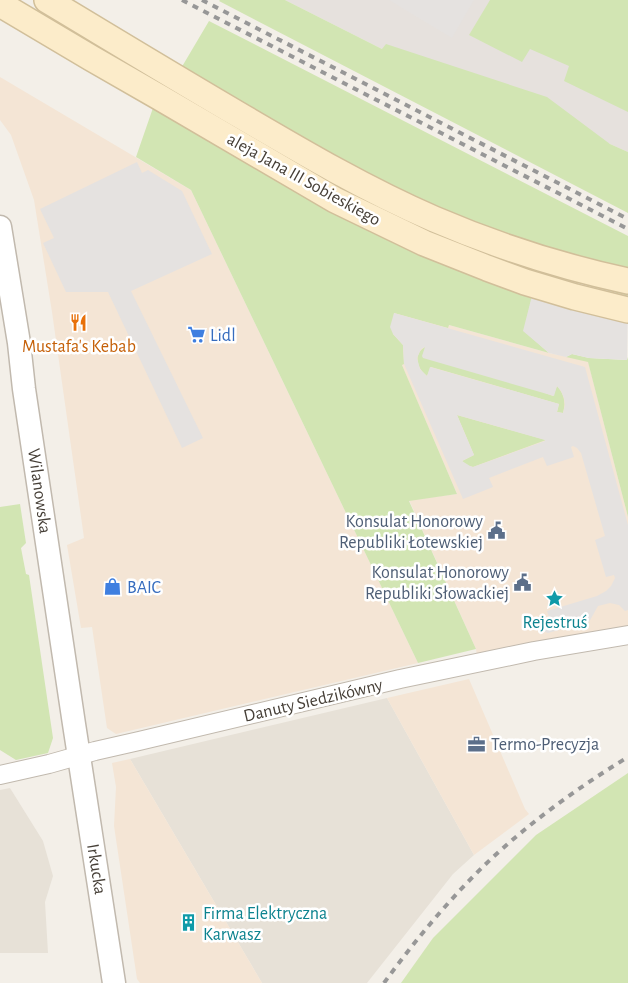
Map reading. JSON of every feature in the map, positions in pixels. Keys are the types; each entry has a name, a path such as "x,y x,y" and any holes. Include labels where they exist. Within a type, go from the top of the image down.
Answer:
{"main road":[{"name":"aleja Jana III Sobieskiego","path":"47,0 266,131 353,180 434,219 514,250 628,282"},
{"name":"aleja Jana III Sobieskiego","path":"0,4 335,200 424,243 511,277 575,297 628,310"}],"street":[{"name":"Wilanowska","path":"0,226 6,294 79,756"},
{"name":"Danuty Siedzikówny","path":"0,775 139,740 409,677 534,651 628,635"},
{"name":"Irkucka","path":"79,756 114,983"}],"shaded area":[{"path":"285,0 628,0 628,152 382,49"},
{"path":"389,0 474,0 452,38"},
{"path":"0,77 191,190 418,663 116,734 107,728 92,627 81,628 67,545 84,538 34,200 11,135 0,120"},
{"path":"137,162 142,173 148,170 182,191 212,254 131,291 203,438 182,448 108,292 66,292 43,243 54,238 40,209"},
{"path":"538,272 628,296 627,360 589,358 572,354 566,357 549,353 523,331"},
{"path":"369,288 449,325 549,353 588,361 628,517 628,628 477,656 476,649 409,500 457,494"},
{"path":"394,313 585,367 628,525 628,610 625,611 619,605 610,603 598,606 589,622 548,633 543,631 550,620 547,611 597,596 611,586 615,578 614,575 606,577 595,540 605,536 581,453 573,446 571,447 574,457 547,466 543,457 489,478 493,487 463,499 404,364 403,345 393,334 390,327","holes":["425,347 423,358 554,396 557,386 564,398 563,413 557,412 559,404 430,367 427,376 420,369 417,358 421,349","457,415 545,440 545,441 473,467 462,461 474,455"]},
{"path":"469,679 525,809 529,814 474,855 387,698"},
{"path":"387,698 474,855 453,874 367,983 262,983 130,759"},
{"path":"130,759 262,983 140,983 137,979 114,826 116,787 112,763"},
{"path":"10,788 43,841 53,876 45,902 48,953 0,953 0,790"}],"green space":[{"path":"285,0 382,49 386,44 547,97 610,144 628,152 628,213 219,1"},
{"path":"490,0 628,0 628,112 564,81 569,66 530,49 522,62 469,35"},
{"path":"209,21 628,236 628,296 538,272 524,331 549,353 449,325 448,328 394,313 393,334 403,345 404,364 402,365 457,494 409,501 476,649 418,663 191,190 136,157 154,105 510,286 514,250 397,193 180,70"},
{"path":"425,347 553,396 557,386 564,398 563,413 557,412 559,404 431,367 427,376 418,362 419,354"},
{"path":"572,354 589,358 627,360 628,357 628,517 588,362 566,357"},
{"path":"457,415 546,440 473,467 466,465 462,461 474,455"},
{"path":"20,504 26,543 21,548 26,574 29,575 53,738 48,753 16,760 0,750 0,507"},
{"path":"628,773 628,983 401,983 433,938 536,835"}],"railway":[{"path":"182,0 628,229"},
{"path":"202,0 628,219"},
{"path":"384,983 435,918 491,859 557,805 628,757"}],"place":[{"name":"Mustafa's Kebab","path":"79,323"},
{"name":"Lidl","path":"196,335"},
{"name":"Konsulat Honorowy Republiki Łotewskiej","path":"497,531"},
{"name":"Konsulat Honorowy Republiki Słowackiej","path":"523,582"},
{"name":"BAIC","path":"113,587"},
{"name":"Rejestruś","path":"555,599"},
{"name":"Termo-Precyzja","path":"477,744"},
{"name":"Firma Elektryczna Karwasz","path":"189,923"}]}
